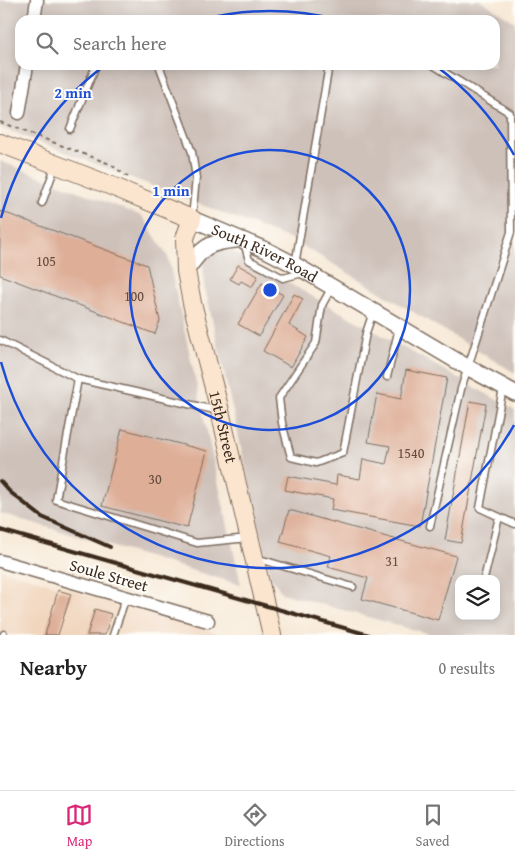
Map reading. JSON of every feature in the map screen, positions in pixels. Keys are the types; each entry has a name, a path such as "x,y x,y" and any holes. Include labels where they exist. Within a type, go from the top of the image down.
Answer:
{"main road":[{"name":"South River Road","path":"0,143 192,219"},
{"name":"15th Street","path":"192,219 185,238 186,271 192,303 220,411 272,635"}],"street":[{"path":"35,15 37,0"},
{"path":"19,113 26,70"},
{"name":"South River Road","path":"192,219 301,269 509,390"},
{"path":"186,271 200,252 217,242 242,241"},
{"name":"Soule Street","path":"0,561 208,621"}],"lane":[{"path":"70,130 94,70"},
{"path":"161,70 192,152 196,178 192,219"},
{"path":"301,269 328,70"},
{"path":"430,526 467,367 511,232 510,113 441,70"},
{"path":"42,203 56,164"},
{"path":"332,287 322,306 316,343 279,398 282,423 291,457 316,463 343,453 366,333 373,311"},
{"path":"387,377 400,327"},
{"path":"0,340 78,379 220,411"},
{"path":"78,379 56,500 197,543 250,538"},
{"path":"509,390 480,508 515,524"},
{"path":"485,575 499,517"},
{"path":"254,558 353,588"},
{"path":"113,635 126,597"}],"path":[{"path":"0,122 110,164 129,177"}],"shaded area":[{"path":"0,0 480,0 515,22 515,373 293,240 0,127"},
{"path":"0,161 142,216 168,257 241,585 0,513"},
{"path":"219,244 515,410 515,635 432,635 282,593 270,575 204,284 203,257"},
{"path":"0,569 223,635 0,635"}],"building":[{"path":"0,211 147,265 160,321 155,334 0,275"},
{"path":"238,265 258,276 252,287 241,281 239,284 230,279"},
{"path":"262,283 283,295 259,336 238,324"},
{"path":"294,294 303,299 289,325 308,337 291,367 263,351"},
{"path":"406,370 447,378 420,526 331,510 333,499 285,490 288,476 336,485 337,475 360,479 363,459 386,464 390,446 368,442 377,394 401,399"},
{"path":"470,401 486,404 461,543 445,540"},
{"path":"122,429 207,451 187,528 102,506"},
{"path":"289,510 456,556 438,620 362,599 368,578 328,567 331,556 280,542"},
{"path":"58,590 71,594 58,635 45,635"},
{"path":"95,609 111,614 105,635 87,635"}],"railway":[{"path":"0,481 10,492 42,517 110,547"},
{"path":"0,530 369,635"}]}
